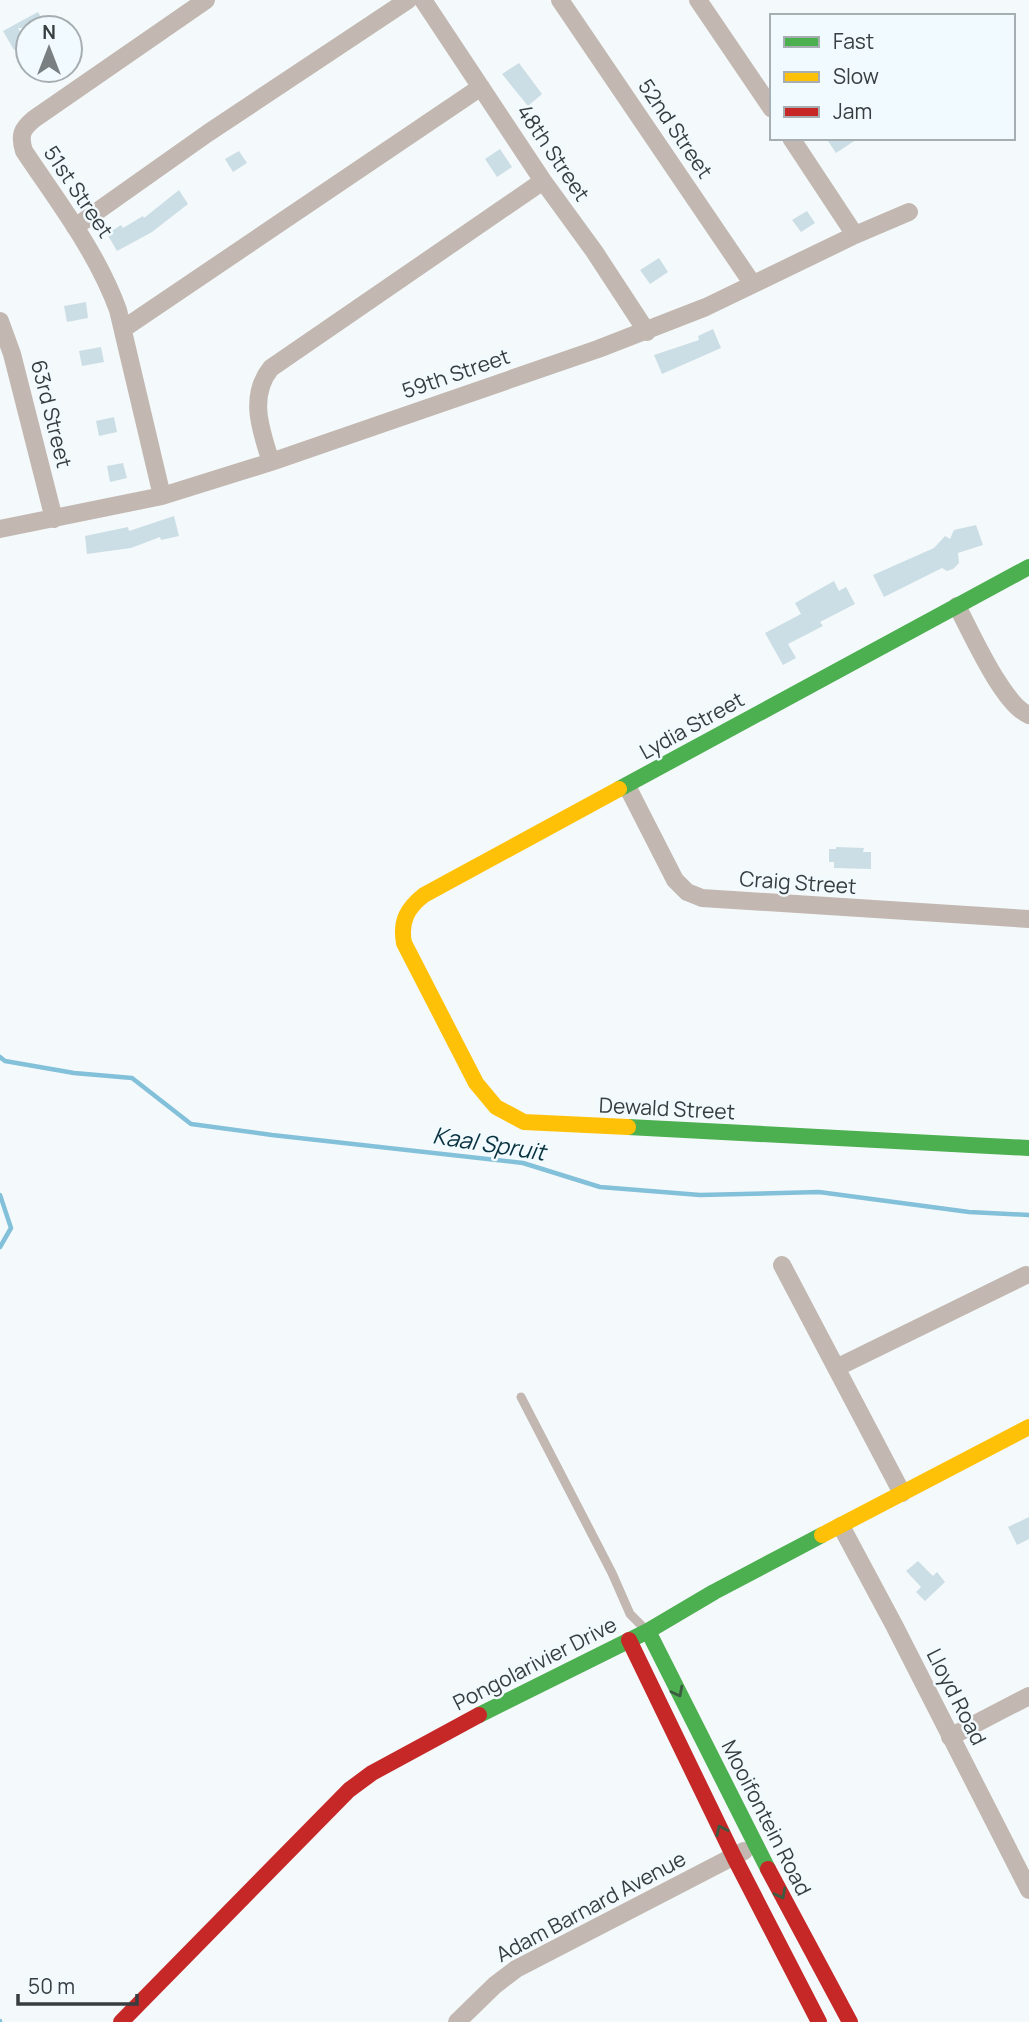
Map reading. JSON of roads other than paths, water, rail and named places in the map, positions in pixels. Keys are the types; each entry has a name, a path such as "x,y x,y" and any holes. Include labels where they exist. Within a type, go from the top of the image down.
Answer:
{"street":[{"name":"51st Street","path":"162,496 122,329 105,277 24,151 20,139 23,128 206,0"},
{"path":"75,227 208,133 408,0"},
{"name":"48th Street","path":"423,0 647,332"},
{"name":"52nd Street","path":"560,0 752,283"},
{"path":"698,0 770,106"},
{"path":"122,329 481,87"},
{"path":"792,140 855,234"},
{"path":"271,461 262,435 258,402 264,377 271,368 543,181"},
{"name":"59th Street","path":"0,529 162,496 647,332 706,307 855,234 909,212"},
{"name":"63rd Street","path":"0,321 12,354 54,519"},
{"name":"Lydia Street","path":"404,943 402,933 406,913 424,895 1029,566"},
{"path":"957,606 1001,687 1011,702 1029,715"},
{"name":"Craig Street","path":"627,786 675,880 687,892 702,898 1029,919"},
{"name":"Dewald Street","path":"404,943 489,1104 504,1115 524,1122 1029,1148"},
{"path":"782,1265 902,1493"},
{"path":"836,1368 1026,1275"},
{"name":"Pongolarivier Drive","path":"121,2022 349,1790 372,1773 526,1690 648,1631 714,1592 1029,1427"},
{"name":"Lloyd Road","path":"841,1526 1029,1890"},
{"name":"Mooifontein Road","path":"648,1631 755,1845 850,2022"},
{"name":"Mooifontein Road","path":"629,1640 734,1857 819,2022"},
{"path":"950,1737 1029,1696"},
{"name":"Adam Barnard Avenue","path":"457,2022 495,1985 516,1969 755,1845"}],"lane":[{"path":"520,1397 612,1573 630,1614 648,1631"},
{"path":"629,1640 630,1614"}],"waterway":[{"name":"Kaal Spruit","path":"0,1057 5,1061 74,1073 132,1078 191,1124 523,1163 600,1187 700,1195 819,1192 969,1212 1029,1215"},
{"path":"0,1195 11,1228 0,1247"}]}
